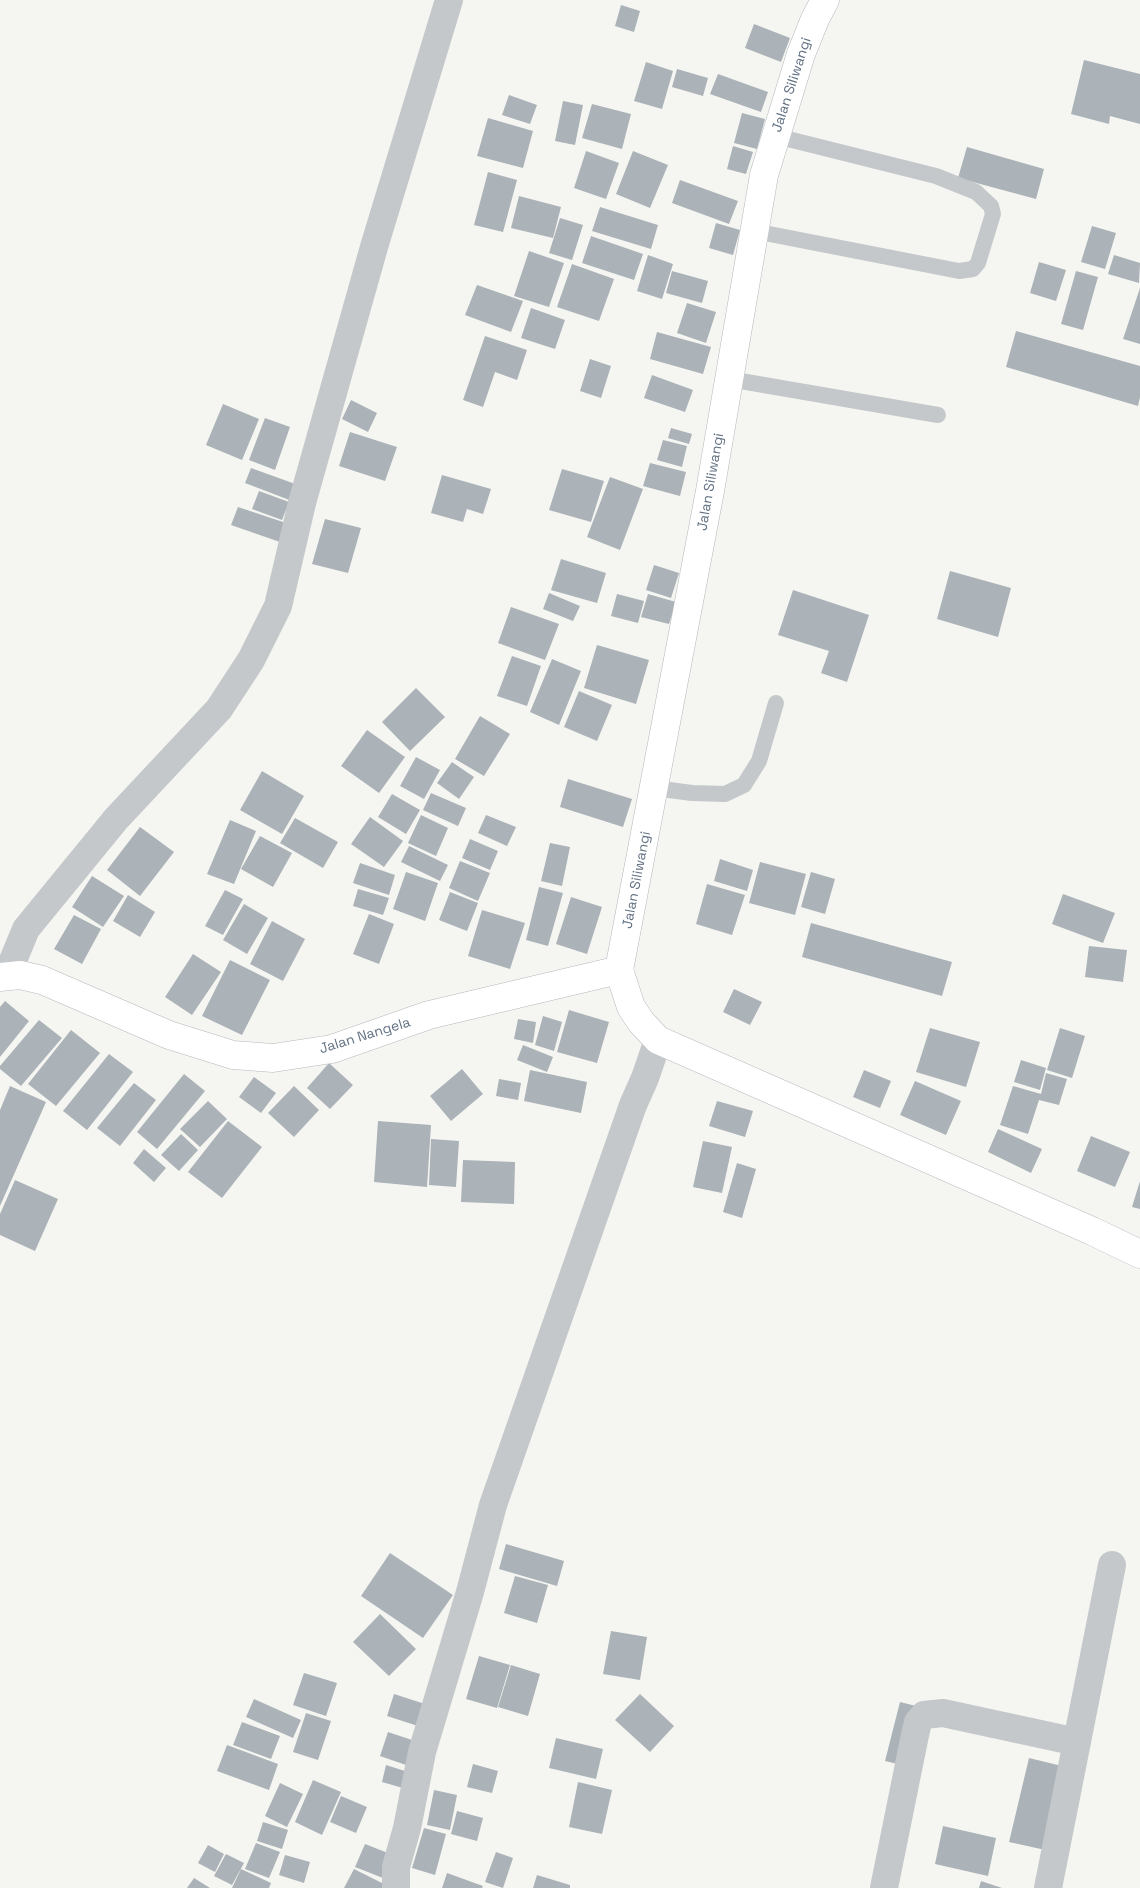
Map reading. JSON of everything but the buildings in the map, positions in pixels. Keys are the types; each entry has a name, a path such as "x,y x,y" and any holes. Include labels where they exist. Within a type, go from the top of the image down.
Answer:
{"main road":[{"name":"Jalan Siliwangi","path":"619,970 729,379 764,175 800,54 825,0"},
{"name":"Jalan Nangela","path":"4,976 20,975 42,980 169,1034 233,1055 273,1058 332,1049 429,1016 619,970"},
{"path":"619,970 631,1007 641,1022 658,1040 1092,1231 1140,1254"}],"street":[{"path":"4,976 26,929 116,819 219,709 251,660 278,606 302,503 366,275 449,0"},
{"path":"396,1888 396,1866 407,1828 422,1752 470,1592 492,1505 633,1105 645,1078 658,1040"},
{"path":"1048,1888 1112,1566"},
{"path":"884,1888 918,1722 924,1715 943,1713 1077,1742"}],"lane":[{"path":"754,231 959,270 973,269 978,263 993,214 991,206 976,192 936,176 776,136"},
{"path":"729,379 938,415"},
{"path":"654,788 725,794 744,785 759,760 776,703"}]}
